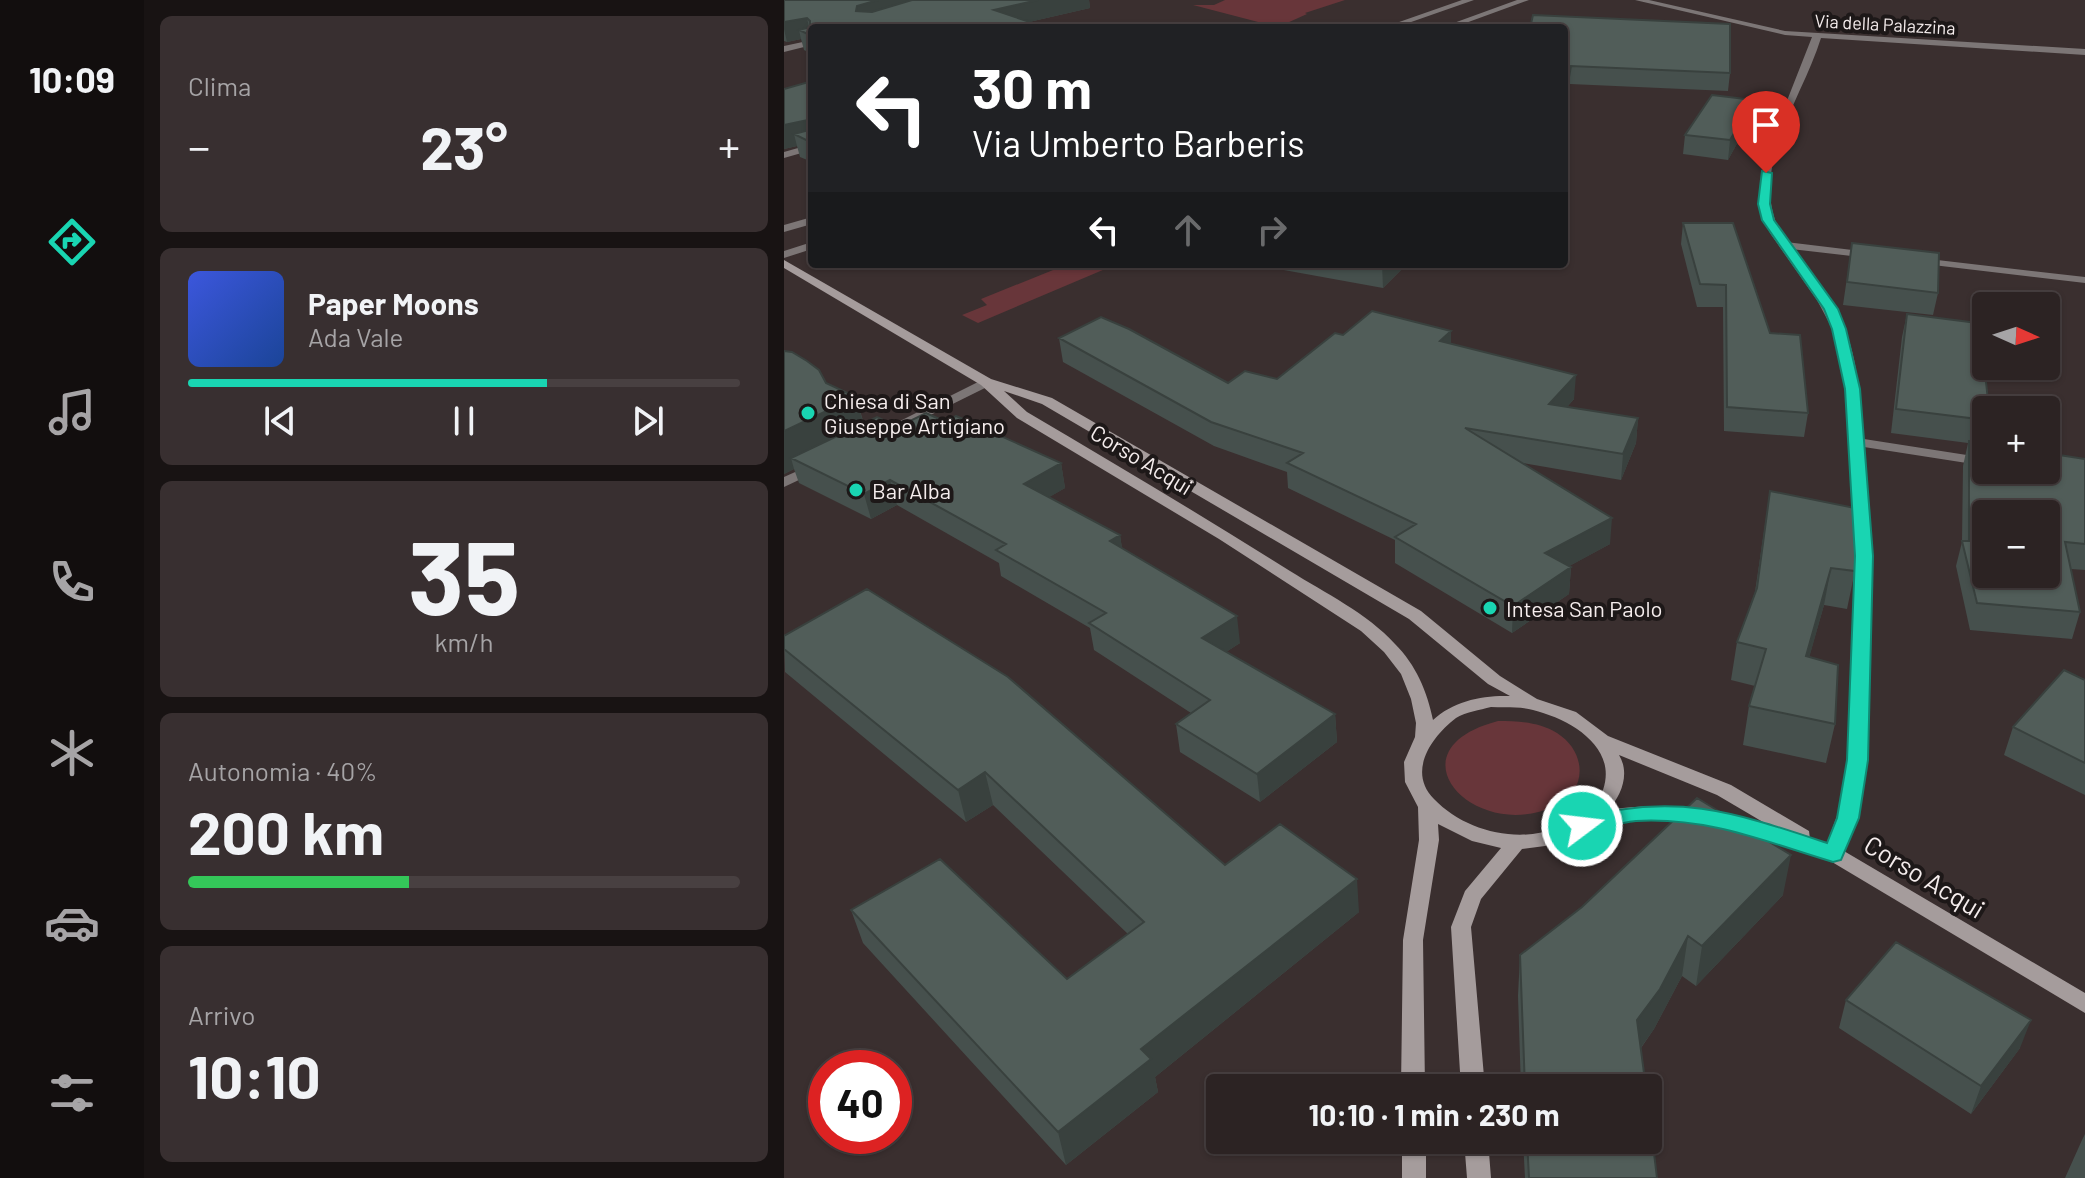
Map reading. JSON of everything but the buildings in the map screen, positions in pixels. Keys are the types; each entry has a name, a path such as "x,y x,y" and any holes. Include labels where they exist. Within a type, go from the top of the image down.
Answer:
{"street":[{"path":"1398,24 1470,0"},
{"path":"1456,24 1525,0"},
{"name":"Via della Palazzina","path":"1639,0 1760,29 1817,36 2085,52"},
{"path":"1544,705 1514,701 1469,707 1443,719 1424,737 1414,759 1413,771 1420,795 1428,806 1451,825 1482,838 1517,842 1552,839 1582,826 1634,813 1698,814 1751,827 1833,854 1848,818 1857,760 1864,556 1853,389 1839,329 1831,309 1768,220 1764,204 1767,161 1811,60 1817,36"},
{"path":"784,49 808,43"},
{"path":"784,155 808,148"},
{"path":"784,229 808,221"},
{"path":"1784,245 1879,256"},
{"path":"784,255 808,246"},
{"path":"1911,260 2085,280"},
{"name":"Corso Acqui","path":"784,263 986,382 1022,415 1224,536 1380,637 1400,660 1416,687 1425,723 1424,737"},
{"path":"865,442 986,382 1047,401 1415,615 1501,685 1572,716 1596,731 1614,762 1614,785 1604,807 1582,826"},
{"path":"1857,442 1972,460"},
{"path":"784,483 824,462"},
{"name":"Corso Acqui","path":"1603,741 1724,790 2085,1004"},
{"path":"1413,1074 1413,940 1429,840 1428,806"},
{"path":"1472,1074 1461,927 1472,896 1517,842"},
{"path":"1414,1154 1414,1178"},
{"path":"1477,1154 1479,1178"}],"shaded area":[{"path":"1225,0 1345,0 1305,13 1287,24 1261,24 1193,5 1214,5"},
{"path":"1058,268 1108,268 978,323 962,315 987,305 981,299"},
{"path":"1498,721 1536,724 1567,741 1574,750 1580,771 1573,791 1566,799 1555,806 1525,814 1496,813 1472,803 1454,789 1446,771 1449,752 1465,735"}],"place":[{"name":"Chiesa di San Giuseppe Artigiano","path":"808,413"},
{"name":"Bar Alba","path":"856,490"},
{"name":"Intesa San Paolo","path":"1490,608"}],"route":[{"path":"1582,826 1634,813 1698,814 1740,823 1833,854 1848,818 1857,760 1864,556 1853,389 1839,329 1831,309 1768,220 1764,204 1766,173"}]}
